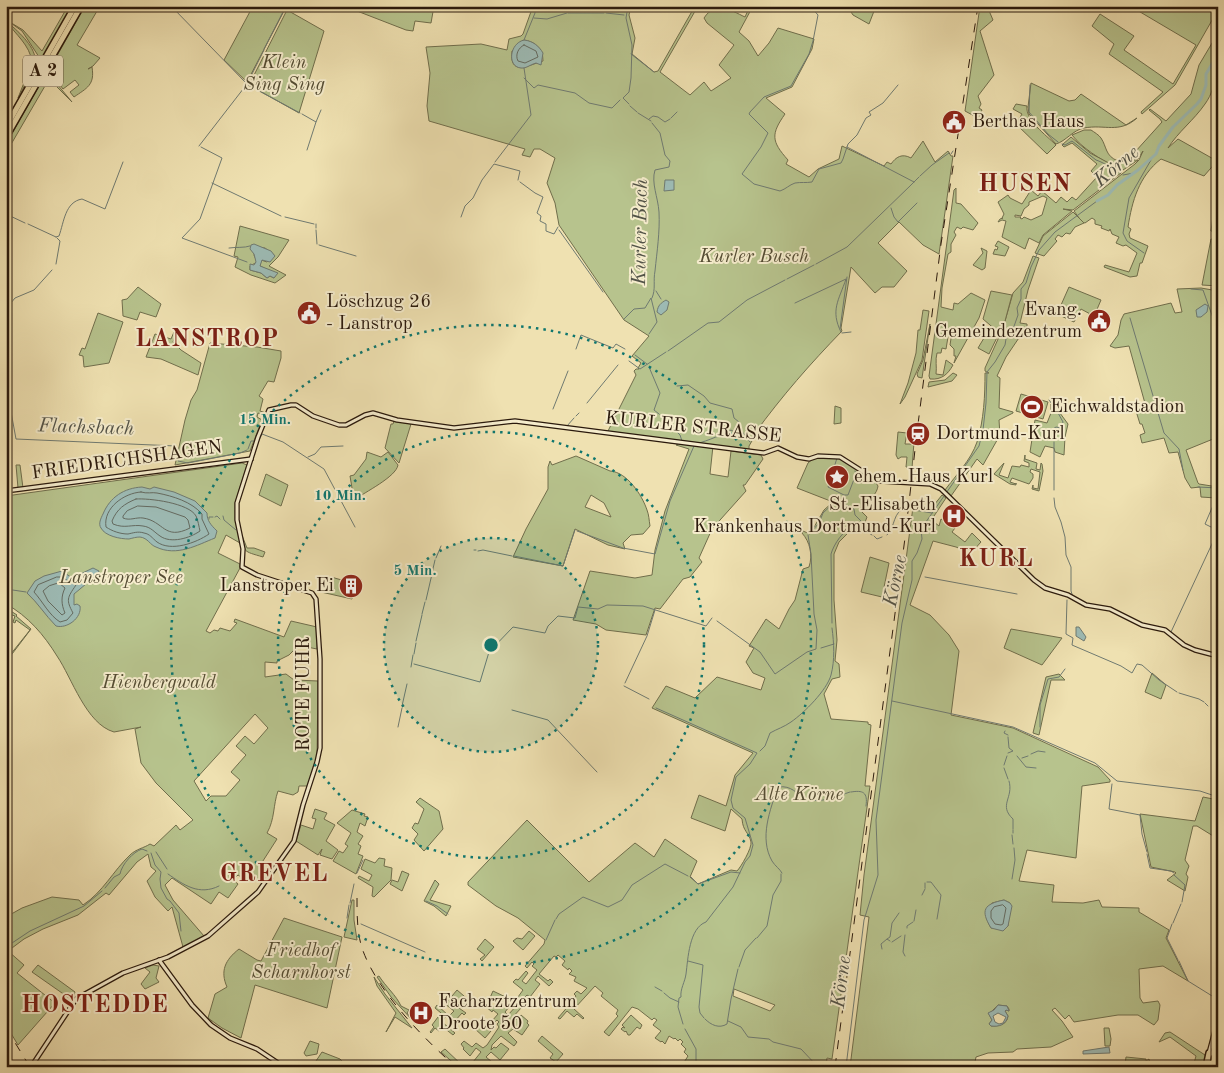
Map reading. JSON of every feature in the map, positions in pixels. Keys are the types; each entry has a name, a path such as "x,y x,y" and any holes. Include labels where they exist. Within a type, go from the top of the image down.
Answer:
{"highway":[{"name":"A 2","path":"6,127 75,6"},
{"name":"A 2","path":"6,137 81,6"},
{"path":"1208,1067 1210,1054"}],"main road":[{"name":"KURLER STRASSE","path":"250,459 269,410 291,404 296,405 313,416 339,425 346,424 365,414 375,413 398,420 454,428 515,421 764,453 778,448 809,459 818,456 840,456 876,480 930,484 944,491 1036,583 1045,588 1088,605 1110,609 1142,625 1165,630 1184,645 1218,656"},
{"name":"ROTE FUHR","path":"32,1066 76,999 123,973 168,957 208,936 258,892 294,841 318,762 320,748 320,659 315,596 310,592 257,575 242,567 243,549 237,520 237,505 250,459"},
{"name":"FRIEDRICHSHAGEN","path":"6,491 250,459"},
{"path":"164,968 168,957"},
{"path":"159,960 193,1006 211,1025 228,1037 257,1049 284,1067"},
{"path":"153,963 164,968"},
{"path":"1210,1054 1218,1019"},
{"path":"1210,1054 1218,1030"}],"green space":[{"path":"68,6 72,6 41,60 22,31 8,21 23,30 42,51"},
{"path":"85,6 100,6 77,45 100,58 88,69 92,67 93,73 89,85 74,97 70,92 79,85 75,80 63,89 49,70"},
{"path":"253,6 284,6 285,9 247,82 224,60"},
{"path":"358,6 434,6 431,23 415,21 413,31 357,11"},
{"name":"Kurler Busch","path":"533,6 631,6 629,15 635,38 632,54 654,72 658,71 695,6 698,6 660,72 690,95 704,82 711,91 731,78 719,65 734,45 707,23 704,18 713,9 718,8 729,9 745,17 750,6 753,6 739,32 749,41 758,56 778,28 814,39 812,49 792,87 766,98 785,114 777,127 775,137 778,148 788,160 786,164 809,177 818,169 839,159 842,146 884,166 887,162 891,164 900,156 911,158 923,141 935,162 948,151 953,156 939,254 923,245 899,222 878,243 907,271 894,287 882,287 875,293 851,267 842,331 765,419 755,433 749,446 749,451 713,446 710,474 728,477 731,451 761,455 763,459 745,485 743,485 746,491 712,529 699,558 702,562 690,577 683,579 660,609 655,608 646,635 606,630 596,624 573,620 590,571 635,578 652,575 655,550 665,511 689,449 676,445 678,444 607,433 636,375 634,371 639,369 641,363 632,356 649,336 624,320 559,225 555,203 547,183 555,158 540,149 534,149 530,157 522,155 525,149 429,121 427,106 430,73 426,47 481,44 507,50 509,39 523,34","holes":["524,40 535,44 540,50 543,61 517,67 512,59 512,51"]},
{"path":"847,6 876,6 869,24 853,15"},
{"path":"980,6 987,6 993,20 980,31 994,75 978,96 981,104 979,108 982,110 978,118 965,111"},
{"path":"1130,6 1217,6 1215,15 1175,85 1142,114 1141,112 1163,92 1109,54 1114,44 1092,26 1100,14 1134,36 1124,50 1173,84 1196,45"},
{"name":"Klein Sing Sing","path":"287,10 324,31 299,113 249,85"},
{"path":"7,22 29,43 35,59 31,73 18,98 32,62 25,45"},
{"path":"1218,33 1217,70 1210,96 1201,110 1168,148 1178,139 1217,161 1204,176 1161,159 1153,166 1142,181 1134,199 1128,227 1131,229 1130,238 1148,246 1142,263 1140,263 1137,276 1130,277 1104,267 1105,265 1129,272 1137,253 1126,245 1123,246 1116,243 1119,237 1112,234 1110,229 1109,231 1101,228 1102,226 1095,224 1095,220 1092,218 1085,223 1082,222 1074,211 1135,164 1139,160 1143,151 1138,159 1138,155 1132,155 1122,163 1133,156 1136,158 1134,160 1138,160 1123,170 1118,167 1121,164 1115,167 1103,160 1086,149 1072,135 1084,130 1091,130 1101,138 1111,157 1118,161 1135,152 1162,122 1149,110 1166,121 1191,94 1199,65"},
{"path":"47,72 72,102 49,79 6,153 6,144"},
{"path":"1031,83 1069,101 1075,100 1081,94 1126,125 1084,128 1056,144 1029,114"},
{"path":"1016,104 1027,106 1029,117 1056,145 1047,154 1016,124 1022,114 1013,109"},
{"path":"1071,137 1090,153 1120,169 1121,173 1073,210 1063,209 1072,211 1043,235 1039,243 1029,238 1025,249 1002,237 1006,221 998,222 1003,218 1004,214 998,202 1008,195 1022,204 1031,190 1038,196 1042,191 1056,203 1061,197 1067,202 1072,197 1076,200 1097,177 1091,171 1097,164 1072,143 1064,147 1062,145","holes":["1043,196 1047,198 1042,215 1031,220 1024,217 1022,219 1021,217 1015,217 1015,215 1021,216 1029,202"]},
{"path":"956,188 956,203 961,204 978,223 973,230 957,227 954,232 956,235 951,244 951,252 948,254 941,307 953,310 954,303 958,304 971,293 985,300 979,318 954,363 956,356 954,356 954,349 950,345 952,331 960,331 960,329 949,331 946,349 942,348 941,353 937,353 936,374 943,375 946,360 953,365 944,376 930,379 954,190"},
{"path":"1216,193 1218,193 1218,233 1211,231"},
{"path":"1073,212 1084,223 1075,227 1070,234 1066,233 1062,237 1058,235 1055,239 1057,241 1044,256 1035,253 1043,236"},
{"path":"240,226 289,240 278,257 269,266 286,275 275,283 235,267 238,257 234,256","holes":["257,247 265,248 274,255 267,262 261,260 260,266 277,273 274,278 270,276 267,278 261,273 250,270 250,266 257,262 254,255"]},
{"path":"1217,235 1218,286 1202,285 1211,239 1216,240"},
{"path":"998,241 1009,247 1005,256 993,254 995,249 997,250 998,247 995,246"},
{"path":"981,248 987,251 985,268 982,270 973,265 983,253"},
{"path":"1033,256 1039,258 1028,290 1020,323 1027,324 1027,326 1006,357 997,376 1000,378 999,408 1013,413 999,420 1000,435 983,465 977,459 951,496 945,490 971,455 977,442 984,408 985,373 989,373 985,371 985,368 1003,328 1013,293 1023,282"},
{"path":"138,287 161,304 156,317 140,312 137,320 123,316 122,300 127,299"},
{"path":"1069,287 1101,300 1095,314 1093,313 1092,315 1081,309 1074,322 1057,314"},
{"path":"1201,288 1218,291 1218,437 1186,450 1198,483 1218,487 1216,498 1201,497 1200,487 1191,488 1185,478 1178,452 1169,453 1164,438 1142,443 1140,435 1145,433 1136,411 1146,407 1129,346 1115,348 1110,346 1118,335 1124,314 1171,303 1175,313 1182,312 1177,289"},
{"path":"991,291 1012,295 1005,321 989,354 978,348 984,338 997,331 983,319"},
{"path":"923,310 929,311 922,360 900,404 916,353 918,330 920,330"},
{"path":"98,313 123,322 109,363 84,367 83,356 79,355 82,348 85,349"},
{"path":"930,324 922,378 918,377 917,374 923,360"},
{"path":"174,332 176,333 173,342 181,350 201,363 198,375 161,359 146,357 155,334 171,339"},
{"path":"210,343 281,351 281,358 274,382 268,381 259,396 263,399 260,411 266,413 265,416 258,413 257,417 262,420 250,451 175,465 185,420 191,400 197,390"},
{"path":"953,373 957,375 952,381 928,387 929,382 945,380"},
{"name":"Eichwaldstadion","path":"1021,394 1048,402 1043,419 1016,411"},
{"path":"1051,404 1068,424 1064,455 1055,452 1054,448 1045,446 1040,457 1030,452 1035,420 1047,423 1051,413"},
{"path":"835,406 841,408 841,423 834,424"},
{"path":"394,421 411,424 399,463 385,448 391,424"},
{"path":"898,432 907,433 905,444 914,442 912,468 906,467 907,457 898,459 896,455"},
{"path":"367,452 381,457 388,452 398,465 396,470 386,479 354,500 350,476 354,475 366,459"},
{"path":"1025,455 1025,459 1037,463 1036,469 1040,470 1042,464 1043,471 1039,491 1032,489 1033,485 1033,488 1038,489 1040,472 1031,469 1030,472 1033,474 1033,478 1029,484 1012,478 1010,482 1016,484 1010,484 994,474 1004,463 999,475 1008,478 1012,466 1020,467 1021,465 1029,467 1029,463 1024,461"},
{"path":"576,456 622,475 633,485 642,498 648,512 650,526 643,534 631,535 623,543 625,549 608,545 575,529 563,566 513,557 548,489 548,467 550,461 552,465","holes":["591,495 604,503 611,517 585,507"]},
{"name":"Alte Körne","path":"815,457 839,458 874,480 878,486 867,507 863,505 862,512 867,517 864,525 862,524 862,531 855,529 850,531 839,542 834,554 834,600 837,640 835,661 839,664 840,677 832,679 824,694 831,719 868,722 871,725 865,786 870,786 832,1059 827,1058 826,1067 681,1067 688,1056 684,1052 686,1049 681,1044 683,1042 680,1039 678,1041 669,1036 665,1044 655,1038 661,1031 653,1025 657,1020 654,1018 652,1020 638,1009 632,1007 609,1036 604,1032 618,1016 616,1014 618,1010 601,996 603,993 595,986 574,1009 583,1019 577,1014 574,1017 567,1011 560,1019 558,1018 570,1004 568,1002 570,1000 572,1002 576,996 574,994 577,991 581,994 587,988 574,981 576,977 569,974 572,971 562,965 565,961 558,955 554,956 539,974 548,981 550,979 553,982 549,986 538,976 535,980 540,984 530,997 527,995 524,998 533,1006 531,1007 518,997 523,990 513,982 516,979 518,980 526,971 528,973 522,981 526,984 537,970 532,966 534,964 532,962 527,968 525,966 544,944 545,940 518,918 496,906 468,885 468,882 527,820 589,882 635,843 654,857 665,839 697,861 690,877 698,884 731,870 737,871 739,869 751,845 742,819 731,809 725,831 691,818 699,795 726,806 735,775 753,753 652,708 666,686 695,698 717,677 761,690 765,678 753,673 746,662 754,648 749,646 766,619 779,629 795,600 803,569 809,567 810,549 802,533 803,531 810,534 824,510 833,502 797,488 808,463","holes":["734,989 775,1005 770,1011 733,996"]},
{"name":"Hienbergwald","path":"242,463 247,465 236,500 240,543 226,535 218,553 240,564 240,568 206,631 210,633 214,630 218,631 220,628 230,631 237,623 234,622 235,619 284,637 291,621 317,627 317,649 307,647 296,648 289,655 277,661 277,663 265,662 265,677 286,674 294,680 318,681 317,756 308,786 299,786 298,792 293,795 278,791 267,833 277,839 261,864 270,872 262,883 251,876 247,881 238,875 233,880 238,884 228,898 219,892 211,904 172,878 165,885 173,900 204,936 183,947 172,907 168,911 155,897 147,881 156,871 151,867 148,854 137,862 109,895 106,893 78,915 24,939 8,951 24,965 17,973 55,1003 18,1045 6,1025 6,917 22,908 52,897 79,900 83,905 102,888 132,853 150,844 154,846 176,825 180,830 193,820 156,783 141,763 135,729 141,727 114,732 95,720 47,641 28,620 6,604 6,496","holes":["255,714 268,728 254,744 245,736 236,746 246,755 231,772 240,780 226,796 211,796 206,801 194,781"]},
{"path":"16,465 20,465 23,488 18,488"},
{"path":"266,474 288,485 281,506 259,495"},
{"path":"942,495 946,498 934,516 934,522 939,526 941,519 955,528 952,532 965,542 972,533 981,542 971,553 933,541 910,605 930,615 949,635 959,651 951,715 1013,728 1098,767 1110,780 1110,782 1082,786 1076,858 1027,850 1019,881 1054,885 1052,902 1083,903 1099,900 1102,907 1139,908 1139,912 1169,930 1166,938 1188,981 1163,966 1139,969 1140,998 1143,1003 1158,1001 1160,1005 1158,1020 1154,1025 1138,1015 1118,1015 1074,1022 1069,1015 1065,1019 1055,1008 1052,1010 1073,1037 1051,1047 988,1053 976,1057 974,1067 850,1067 869,917 860,915 864,875 913,507 921,507 925,500 921,509 930,510","holes":["1004,900 1010,903 1008,926 991,928 987,918 988,910 992,903","998,1005 1007,1006 1009,1011 1005,1011 1008,1016 1002,1024 991,1026 989,1024 992,1020 989,1014"]},
{"path":"241,533 247,548 254,548 265,552 263,557 252,554 244,548"},
{"path":"870,557 889,563 882,597 861,592"},
{"path":"331,577 356,584 352,599 321,592 327,580 330,580"},
{"path":"6,608 17,615 31,629 6,662 30,630 16,620 15,623 13,622 15,616 9,614 6,617"},
{"path":"1011,629 1062,638 1042,665 1004,648"},
{"path":"1152,673 1166,685 1161,699 1145,692"},
{"path":"1059,674 1065,680 1051,680 1039,735 1033,733 1046,677"},
{"path":"1203,797 1218,800 1218,839 1197,826 1193,826 1185,860 1189,866 1186,874 1188,877 1185,891 1167,880 1175,872 1151,867 1140,814 1195,821"},
{"path":"420,798 439,811 443,829 424,851 414,840 418,834 412,828 415,823 418,824 424,809 416,802"},
{"path":"315,809 327,813 324,819 335,825 326,841 338,850 332,859 320,855 322,849 318,855 296,841 301,825 313,829 316,819 312,818"},
{"path":"352,810 365,814 364,816 368,817 365,826 360,823 357,832 363,836 358,844 361,846 358,854 363,856 356,874 333,861 339,851 343,853 348,846 345,844 351,833 337,823"},
{"path":"379,858 385,859 384,866 392,868 391,880 374,897 372,896 373,887 358,878 359,876 369,881 372,875 361,869 365,859 375,863"},
{"path":"402,871 409,874 402,891 390,884 392,880 398,882"},
{"path":"435,880 439,884 430,900 451,906 446,916 434,906 424,901"},
{"path":"352,900 354,900 357,940 344,937"},
{"name":"Friedhof Scharnhorst","path":"284,918 342,937 327,1008 255,985 241,1038 208,1018 215,994 227,987 224,976 225,966 230,957 239,949 261,961"},
{"path":"529,931 535,936 523,950 513,941 517,938 522,939"},
{"path":"485,939 494,947 482,961 480,959 485,955 477,949"},
{"path":"38,965 75,992 72,1000 32,972"},
{"path":"153,965 159,966 156,978 159,982 145,989 141,984 150,972 145,968"},
{"path":"379,976 401,1006 409,1010 407,1013 414,1022 391,997 377,977"},
{"path":"374,977 412,1028 395,1017 386,1032 396,1013 377,986"},
{"path":"457,990 471,1002 468,1006 460,1000 456,1006 466,1013 464,1015 462,1013 454,1022 446,1016 442,1022 455,1033 453,1035 443,1027 439,1031 435,1028 431,1033 434,1027 432,1025 441,1013 435,1008 437,1005 449,1016 454,1011 440,1000 442,997 447,1002"},
{"path":"493,991 514,1001 505,1012 508,1015 518,1004 522,1007 511,1019 515,1021 521,1015 528,1021 529,1025 522,1035 513,1029 508,1033 517,1042 514,1046 501,1036 492,1045 491,1050 501,1043 509,1049 500,1060 491,1052 486,1057 498,1067 487,1067 483,1063 480,1067 469,1067 481,1052 476,1048 470,1056 461,1044 464,1041 472,1047 476,1043 483,1048 499,1027 497,1020 494,1023 492,1021 498,1014 493,1010 492,1012 484,1005 486,1003 492,1008 501,1001 496,996 491,1001 489,1000"},
{"path":"631,1015 642,1025 640,1029 637,1027 628,1035 626,1031 621,1029 625,1028 622,1025"},
{"path":"480,1021 491,1031 485,1038 474,1028"},
{"path":"1104,1028 1109,1028 1110,1046 1105,1046"},
{"path":"1170,1032 1205,1055 1204,1067 1197,1067 1197,1065 1193,1067 1196,1056 1170,1037 1159,1042 1165,1033"},
{"path":"542,1036 563,1054 556,1062 550,1058 553,1054 538,1041"},
{"path":"1218,1037 1218,1062 1216,1067 1211,1067"},
{"path":"310,1041 319,1044 317,1054 306,1056 304,1053"},
{"path":"445,1049 464,1067 458,1067 441,1052"},
{"path":"322,1052 340,1059 348,1067 312,1067"},
{"path":"1126,1057 1146,1059 1146,1061 1149,1059 1151,1067 1130,1067 1125,1065"},
{"path":"104,1061 118,1063 116,1067 71,1067 75,1064"}],"water":[{"path":"524,40 533,43 541,50 543,53 541,65 536,63 524,68 518,68 512,61 512,51 519,42"},
{"path":"665,180 674,180 674,190 664,191"},
{"path":"254,244 271,251 275,256 270,262 262,260 260,266 278,273 274,278 270,276 267,278 261,273 250,270 250,264 254,265 256,262 254,254 250,249 251,245"},
{"path":"666,300 669,302 667,310 661,315 657,312 658,308"},
{"path":"1205,304 1208,306 1207,312 1201,317 1197,317 1196,310"},
{"name":"Lanstroper See","path":"142,487 150,489 154,487 174,492 195,501 207,513 210,523 217,531 215,538 194,547 172,551 156,547 140,537 121,538 109,535 103,531 100,521 106,508 114,498 129,489"},
{"path":"93,568 99,571 98,574 74,594 74,605 80,606 79,615 73,622 65,626 56,626 27,593 35,581 44,576 62,571 72,578"},
{"path":"1076,627 1079,627 1086,637 1084,641 1076,636"},
{"path":"1004,900 1012,906 1008,926 1003,931 991,928 985,912 988,906"},
{"path":"998,1005 1007,1006 1009,1011 1005,1011 1008,1016 1006,1022 1002,1025 991,1026 989,1024 992,1020 988,1013","holes":["998,1013 1006,1017 1003,1023 999,1024 995,1022 993,1016"]},
{"path":"1109,1047 1110,1053 1083,1054 1083,1051"}],"waterway":[{"path":"171,6 246,83"},
{"name":"Kurler Bach","path":"628,6 626,18 632,45 631,78 629,92 623,98 629,104"},
{"path":"810,6 818,15 809,54 791,86 764,97 750,112 749,114 768,133 761,147 742,174 754,184 780,191 795,183 812,182 819,169 841,163 848,144 857,135 866,118 871,115 869,112 883,103 898,85"},
{"path":"524,40 535,9"},
{"path":"264,49 284,10"},
{"path":"534,18 547,19 567,13"},
{"path":"568,13 604,13"},
{"path":"606,13 624,15"},
{"path":"199,146 247,84 264,50"},
{"path":"631,54 654,72"},
{"name":"Körne","path":"1097,201 1108,195 1117,185 1156,154 1159,146 1173,127 1201,99 1206,85 1206,74 1218,54"},
{"path":"495,162 531,115 524,68"},
{"path":"524,78 534,88 538,85 575,93 589,103 612,108 620,100"},
{"path":"248,85 300,113"},
{"path":"1030,85 1029,112 1048,134 1058,142"},
{"name":"Kurler Bach","path":"630,106 637,112"},
{"path":"302,114 316,122 321,110"},
{"path":"671,118 677,112"},
{"name":"Kurler Bach","path":"638,113 651,121"},
{"path":"649,119 653,116 665,122 670,119"},
{"path":"307,150 316,122"},
{"name":"Kurler Bach","path":"652,123 660,133 665,155 670,161 669,167 655,170 654,175 659,219 652,298"},
{"path":"1062,144 1065,145 1072,141 1096,160 1120,173"},
{"path":"201,147 222,158 200,219 182,238 247,262"},
{"path":"847,147 914,182"},
{"path":"920,176 949,153"},
{"path":"1144,253 1127,241 1123,233 1129,198 1151,160"},
{"path":"56,237 59,236 69,208 76,201 82,199 105,209 123,162"},
{"path":"461,217 465,206 473,198 482,180 494,164 520,171 518,180"},
{"name":"Körne","path":"1123,175 1134,173"},
{"path":"911,185 919,177"},
{"path":"520,182 543,197 537,213 541,216 540,221 546,224 546,231 554,234 558,227"},
{"path":"212,183 281,216"},
{"path":"816,264 847,247 911,185"},
{"name":"Körne","path":"846,1067 864,920 878,875 876,820 902,623 912,580 912,561 922,539 921,529 979,446 986,403 987,372 1012,332 1018,315 1017,308 1021,299 1021,289 1026,283 1039,250 1055,232 1097,201"},
{"path":"891,208 898,222 917,203"},
{"path":"6,214 25,223"},
{"path":"285,217 314,224"},
{"path":"28,224 56,237"},
{"path":"316,230 317,244"},
{"path":"559,230 603,292"},
{"name":"Flachsbach","path":"56,264 60,241 57,238"},
{"path":"319,245 356,256"},
{"path":"229,248 250,246"},
{"path":"787,279 814,265"},
{"name":"Flachsbach","path":"6,309 15,298 34,290 52,270"},
{"path":"840,329 847,277"},
{"path":"795,303 846,279 838,299 836,311 841,332"},
{"path":"668,351 708,323 719,322 747,300 785,280"},
{"path":"1211,288 1218,290"},
{"path":"1191,289 1203,290 1218,332"},
{"path":"656,291 661,299"},
{"name":"Kurler Bach","path":"624,319 634,309 645,308 651,298 657,322 649,334"},
{"path":"1130,318 1164,433 1179,449 1183,470"},
{"path":"842,333 851,332"},
{"path":"576,349 581,335 613,348 616,344 625,349"},
{"path":"629,361 640,369 666,352"},
{"path":"635,355 647,364"},
{"path":"587,403 618,365"},
{"path":"649,367 660,393 654,410 659,414"},
{"path":"553,409 568,371"},
{"name":"Flachsbach","path":"6,382 7,388"},
{"path":"677,386 688,385 704,396 710,403 732,409 734,418 739,422 741,430"},
{"name":"Flachsbach","path":"7,390 16,439 176,446"},
{"path":"1049,400 1055,408"},
{"path":"1054,440 1053,429 1056,427 1061,428 1063,422 1057,411"},
{"path":"576,416 579,413"},
{"path":"660,415 680,435 682,441"},
{"path":"567,426 574,418"},
{"path":"699,443 731,430 736,433 741,430 750,442"},
{"name":"Flachsbach","path":"258,442 262,434 283,442 324,469 355,527"},
{"name":"Flachsbach","path":"248,449 251,441 254,441"},
{"path":"1054,442 1054,490"},
{"path":"308,457 315,454 321,447 343,446"},
{"path":"577,531 623,548 655,554 670,501 694,446"},
{"name":"Flachsbach","path":"179,453 178,461 188,463 247,450"},
{"path":"837,458 828,487 848,495 856,474 855,471"},
{"path":"1198,487 1218,488"},
{"path":"1211,527 1205,524 1218,494"},
{"path":"1054,498 1065,537 1066,555 1071,567 1072,594"},
{"path":"811,532 819,523 823,513 838,499 854,509 855,515 864,524"},
{"name":"Alte Körne","path":"887,535 898,512 906,508"},
{"name":"Alte Körne","path":"914,510 932,513"},
{"path":"215,517 217,516 220,519"},
{"path":"223,516 224,520 236,530"},
{"path":"209,519 209,517 213,517"},
{"name":"Alte Körne","path":"832,623 831,554 834,546 846,531 854,526 861,529"},
{"path":"1214,527 1218,529"},
{"path":"514,556 563,566 575,530"},
{"name":"Alte Körne","path":"864,530 872,535"},
{"path":"1171,632 1218,531"},
{"path":"717,621 760,652 775,674 807,652 816,649 817,630 808,535"},
{"name":"Alte Körne","path":"874,536 877,539 882,537"},
{"path":"436,558 441,546"},
{"path":"478,551 483,550 512,556"},
{"path":"432,573 435,560"},
{"path":"426,600 432,574"},
{"path":"925,577 1017,594"},
{"path":"6,589 26,592"},
{"path":"1067,600 1066,634 1073,638 1072,645 1121,666 1132,673 1137,664 1142,665 1177,692"},
{"path":"422,614 425,602"},
{"path":"414,664 480,682 489,652 513,627 545,633 548,626 558,616 575,618 578,607 598,609 607,605 643,606 706,626 712,618"},
{"path":"625,683 647,636 655,610"},
{"path":"416,641 422,615"},
{"name":"Alte Körne","path":"760,751 765,746 770,733 788,724 802,713 820,694 829,681 834,657 832,628"},
{"path":"414,654 416,643"},
{"path":"821,648 834,644"},
{"path":"411,667 413,655"},
{"path":"1040,727 1040,705 1048,679 1059,677 1065,669"},
{"path":"402,706 407,684"},
{"path":"624,686 649,699"},
{"path":"1179,693 1204,702"},
{"path":"892,701 1013,727 1095,763 1117,781 1200,791 1218,797"},
{"path":"1205,703 1208,706"},
{"path":"398,727 402,708"},
{"name":"Alte Körne","path":"656,708 757,753 750,764 736,777 731,800 733,808 745,818 753,845 750,856 733,887 706,922 700,925 693,937 681,997 679,998 678,1007 683,1024"},
{"path":"512,710 548,720 597,772"},
{"path":"1005,731 1004,733 1008,735"},
{"path":"1008,737 1009,748 1013,751 1008,753"},
{"path":"1031,754 1038,751 1045,752"},
{"path":"1004,765 1007,756"},
{"path":"1017,756 1026,767 1036,768"},
{"path":"1022,758 1028,756"},
{"path":"1004,768 1008,779"},
{"path":"1009,781 1010,792 1006,805 1013,819 1013,829"},
{"path":"1112,784 1109,809 1140,815 1142,834 1147,852"},
{"path":"782,873 772,861 766,843 767,824 778,787 787,787 807,799 817,801 850,792"},
{"path":"851,792 859,791 864,793 866,806"},
{"path":"1012,835 1013,844"},
{"path":"1012,879 1015,860 1014,848"},
{"path":"105,888 114,877 120,874 125,862 142,849 147,851"},
{"path":"156,852 167,869"},
{"path":"151,853 155,865 161,872 161,888 167,899 179,913 181,931"},
{"path":"1147,854 1150,868 1174,873"},
{"path":"357,873 363,860"},
{"path":"556,919 559,914 583,897 608,907 622,900 632,885 665,864 688,876"},
{"path":"691,877 698,884 731,872 740,873"},
{"path":"168,874 192,888 205,890 219,886"},
{"path":"757,938 767,926 773,895 781,881 781,874"},
{"path":"1174,875 1185,885 1182,902"},
{"path":"927,882 931,882 941,895 937,919"},
{"path":"925,883 925,888"},
{"path":"350,903 354,884"},
{"path":"922,895 925,889"},
{"path":"6,947 30,931 84,906 102,891"},
{"path":"426,901 448,914"},
{"path":"1173,923 1181,904"},
{"path":"347,918 349,905"},
{"path":"914,921 916,910"},
{"path":"887,939 890,937 892,923 899,913"},
{"path":"546,940 555,920"},
{"path":"907,928 913,922"},
{"path":"361,924 425,952"},
{"path":"1172,924 1167,938 1178,960"},
{"path":"905,935 903,952 905,956"},
{"path":"892,942 901,936"},
{"path":"739,967 745,950 756,938"},
{"path":"882,949 881,944 887,939 890,941"},
{"path":"688,961 703,965 699,1007 700,1013 704,1018"},
{"path":"1179,961 1188,981 1217,999"},
{"path":"705,1019 715,1026 727,1024 738,969"},
{"path":"655,987 662,991"},
{"path":"664,993 679,1002"},
{"path":"728,1021 741,1027 748,1037 769,1039 773,1042 801,1049 818,1067"},
{"name":"Alte Körne","path":"685,1029 696,1049 696,1067"},
{"path":"1214,1067 1217,1052"}],"railway":[{"path":"835,1067 905,538 941,244 978,6"},
{"path":"357,898 360,942 378,980 415,1028 456,1067"},
{"path":"6,1028 30,1067"}],"place":[{"name":"Berthas Haus","path":"954,122"},
{"name":"Löschzug 26 - Lanstrop","path":"309,313"},
{"name":"Evang. Gemeindezentrum","path":"1099,321"},
{"name":"Eichwaldstadion","path":"1032,407"},
{"name":"Dortmund-Kurl","path":"918,434"},
{"name":"ehem. Haus Kurl","path":"837,477"},
{"name":"St.-Elisabeth Krankenhaus Dortmund-Kurl","path":"954,516"},
{"name":"Lanstroper Ei","path":"351,586"},
{"name":"Facharztzentrum Droote 50","path":"421,1013"}],"district":[{"name":"HUSEN","path":"1025,185"},
{"name":"LANSTROP","path":"207,340"},
{"name":"KURL","path":"996,560"},
{"name":"GREVEL","path":"274,875"},
{"name":"HOSTEDDE","path":"95,1006"}]}
